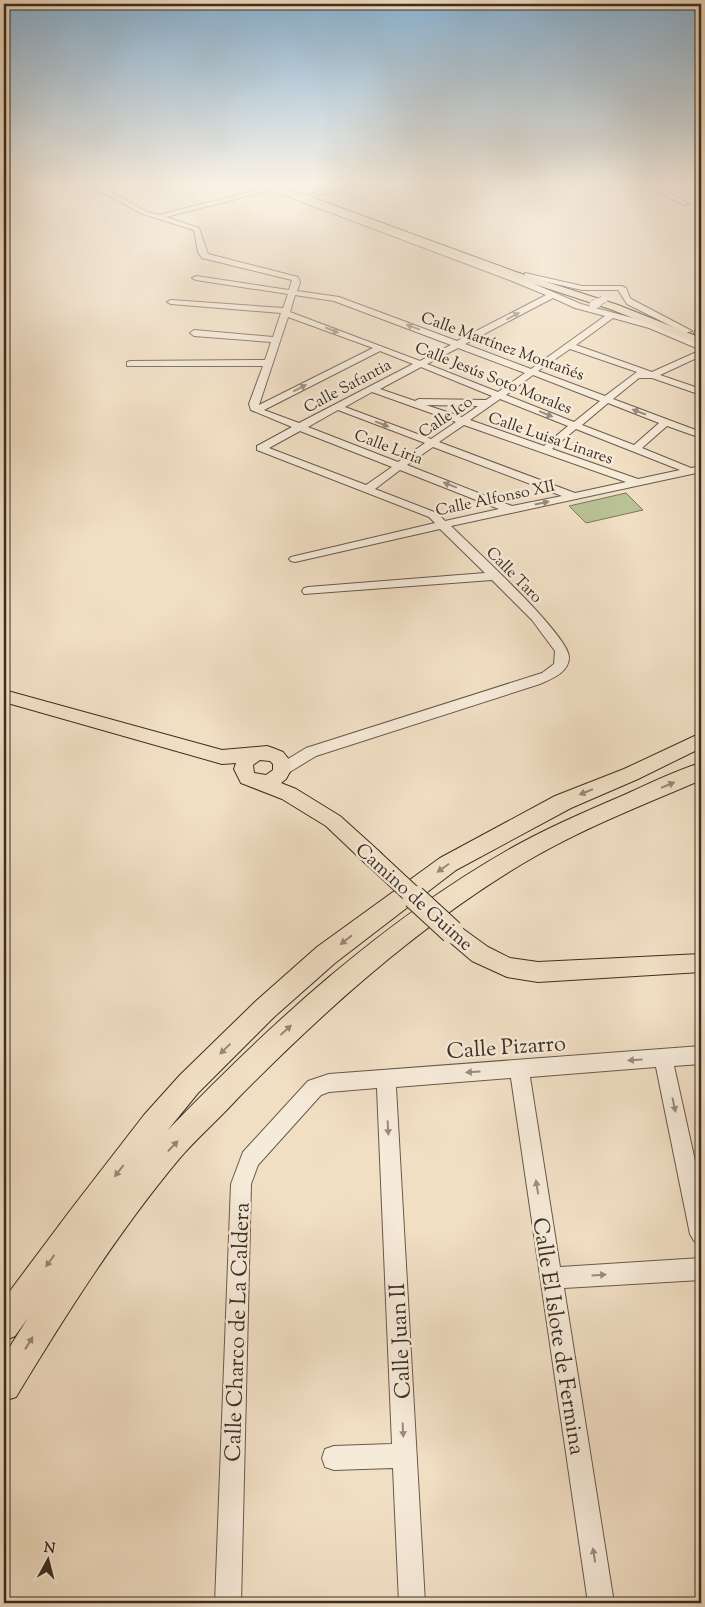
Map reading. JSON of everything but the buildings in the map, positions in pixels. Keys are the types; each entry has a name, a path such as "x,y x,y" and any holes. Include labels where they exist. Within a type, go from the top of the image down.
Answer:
{"highway":[{"path":"4,1385 48,1313 163,1156 278,1037 340,982 445,900 638,784 667,756 701,740"},
{"path":"4,1325 79,1222 154,1125 189,1084 265,1009 326,955 448,864 563,802 638,784 696,773"}],"main road":[{"path":"470,258 632,314 701,334"},
{"path":"4,696 222,757 262,755 282,761 282,770 289,794"},
{"path":"244,773 244,765 262,755"},
{"path":"222,757 248,778 261,782 276,778 282,770"},
{"name":"Camino de Guime","path":"261,782 289,794 332,821 452,932 480,954 507,967 538,972 596,970 701,962"}],"street":[{"path":"213,258 295,279 296,282 254,404 256,410 380,348"},
{"path":"463,258 553,295 640,323 701,347"},
{"path":"482,258 553,282 582,288 619,288 625,292 623,294 630,302 671,323 687,327 701,334"},
{"name":"Calle Martínez Montañés","path":"196,278 336,299 701,435"},
{"path":"602,288 601,291 607,297"},
{"path":"591,307 607,297 623,294"},
{"name":"Calle Safantia","path":"262,448 372,388 553,295"},
{"name":"Calle Jesús Soto Morales","path":"171,302 286,312 690,471"},
{"name":"Calle Ico","path":"367,489 464,422 612,315"},
{"path":"194,333 276,340"},
{"path":"571,346 701,392"},
{"path":"545,450 637,375 652,375 701,354"},
{"path":"130,364 268,363"},
{"name":"Calle Luisa Linares","path":"372,388 636,482"},
{"path":"407,401 490,403"},
{"path":"336,407 576,497"},
{"name":"Calle Liria","path":"256,410 512,510"},
{"path":"635,449 666,422"},
{"name":"Calle Taro","path":"262,448 433,515 536,617 561,650 563,656 560,667 555,672 535,681 311,752"},
{"name":"Calle Alfonso XII","path":"295,559 443,524 576,497 701,468"},
{"path":"308,591 493,576"},
{"path":"262,755 311,752"},
{"path":"282,770 311,752"},
{"name":"Calle Pizarro","path":"315,1088 329,1083 701,1055"},
{"path":"663,1058 701,1234"},
{"name":"Calle El Islote de Fermina","path":"519,1069 601,1603"},
{"name":"Calle Juan II","path":"386,1079 412,1603"},
{"name":"Calle Charco de La Caldera","path":"228,1603 241,1184 250,1159 315,1088"},
{"path":"551,1278 701,1269"},
{"path":"334,1458 405,1456"}],"green space":[{"path":"626,493 643,510 586,523 569,506"}]}
